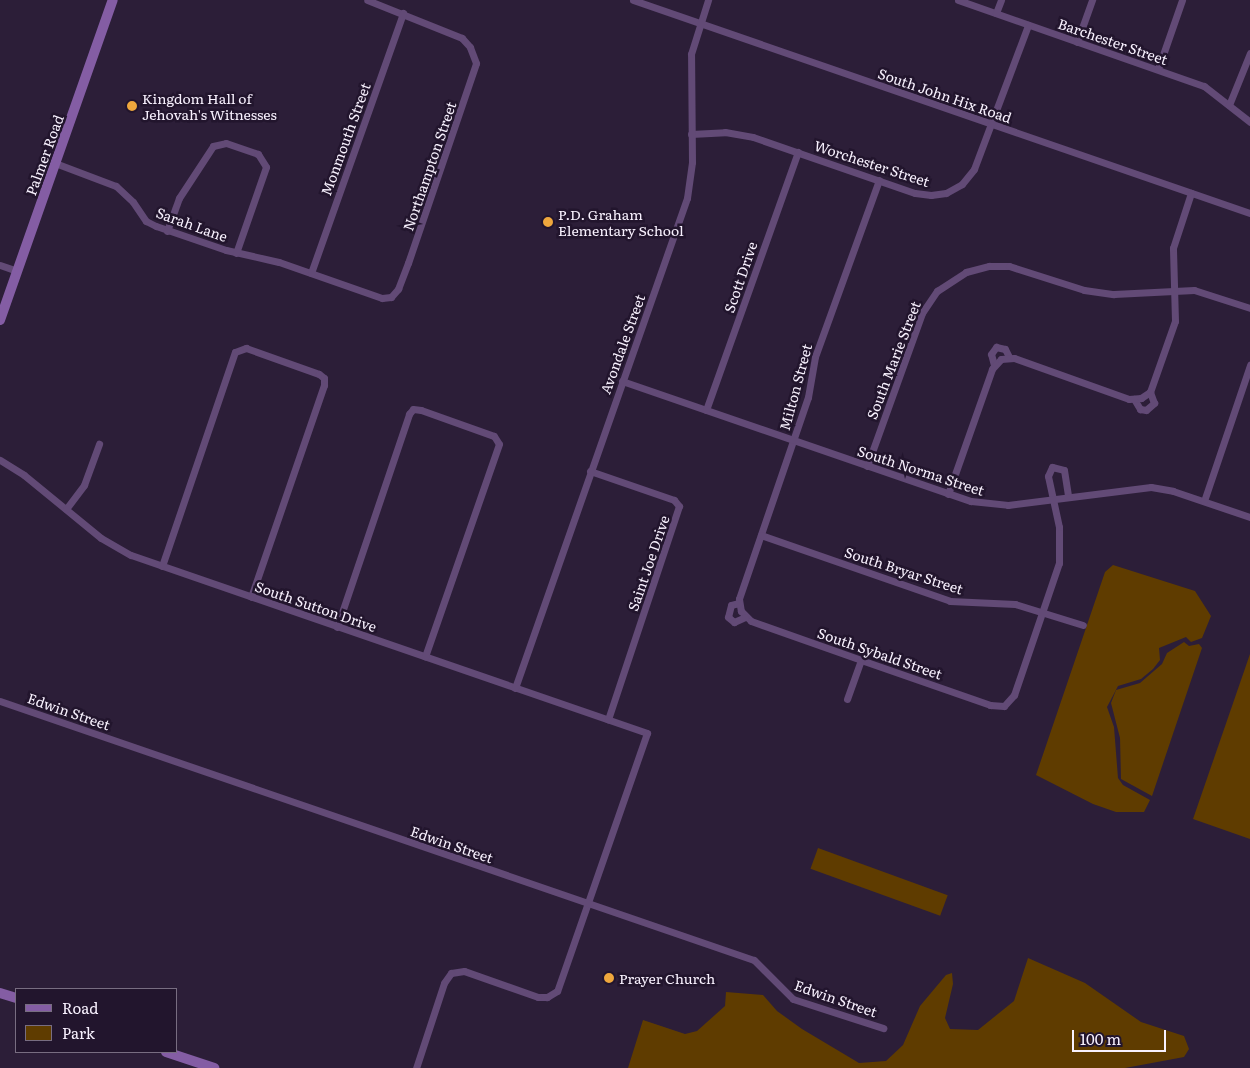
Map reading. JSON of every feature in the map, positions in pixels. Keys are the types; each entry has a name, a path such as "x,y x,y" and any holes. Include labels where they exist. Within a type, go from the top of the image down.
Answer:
{"street":[{"name":"Palmer Road","path":"0,320 113,0"},
{"path":"367,0 403,12"},
{"name":"South John Hix Road","path":"633,0 1250,213"},
{"name":"Avondale Street","path":"515,688 687,198 691,172 689,68 699,23 708,0"},
{"name":"Barchester Street","path":"958,0 1204,86 1250,122"},
{"path":"996,13 1001,0"},
{"path":"1077,42 1092,0"},
{"path":"1158,70 1182,0"},
{"name":"Northampton Street","path":"311,273 382,298 391,297 398,289 474,74 474,56 466,41 403,12"},
{"name":"Monmouth Street","path":"311,273 403,12"},
{"name":"Worchester Street","path":"691,134 744,135 924,195 940,194 957,188 974,169 1028,24"},
{"path":"1229,105 1250,53"},
{"path":"167,231 179,198 213,146 226,142 258,154 266,167 236,253"},
{"name":"Scott Drive","path":"706,410 798,152"},
{"name":"Sarah Lane","path":"56,163 116,186 133,202 146,220 167,231 236,253 279,262 311,273"},
{"name":"Milton Street","path":"743,614 739,602 808,397 815,358 879,180"},
{"path":"994,365 1009,357 1134,399 1140,408 1146,410 1154,403 1150,392 1175,321 1173,248 1191,193"},
{"path":"0,265 17,271"},
{"name":"South Marie Street","path":"867,466 922,313 936,291 957,276 977,268 1002,266 1099,292 1130,295 1175,291 1204,292 1250,308"},
{"path":"948,494 994,365 991,354 996,347 1005,348 1009,357"},
{"path":"162,566 234,355 240,349 322,375 324,385 251,597"},
{"path":"1204,501 1250,365"},
{"name":"South Norma Street","path":"622,381 948,494 992,504 1142,487 1173,491 1250,517"},
{"path":"1134,399 1150,392"},
{"path":"337,627 409,414 413,410 426,412 496,437 498,446 425,657"},
{"path":"66,509 84,485 99,444"},
{"name":"South Sutton Drive","path":"0,460 120,550 337,627 647,733 588,904"},
{"path":"1043,612 1060,552 1053,498 1048,476 1055,466 1064,471 1068,496"},
{"name":"Saint Joe Drive","path":"590,471 674,500 679,506 608,719"},
{"name":"South Bryar Street","path":"761,535 950,601 1015,604 1083,625"},
{"name":"Milton Street","path":"728,618 731,605 739,602"},
{"name":"South Sybald Street","path":"728,618 734,622 743,614 861,660 990,705 1007,704 1014,696 1043,612"},
{"path":"848,700 861,660"},
{"name":"Edwin Street","path":"0,701 754,960 793,999 882,1028"},
{"path":"416,1068 448,977 464,971 538,997 552,995 559,986 588,904"},
{"path":"0,992 15,998"},
{"path":"169,1053 214,1068"}],"green space":[{"path":"1113,565 1195,591 1211,616 1202,638 1191,642 1186,637 1159,648 1160,660 1153,669 1141,679 1118,686 1107,707 1114,727 1118,778 1123,785 1150,800 1144,812 1116,812 1093,804 1036,775 1105,572"},
{"path":"1184,642 1189,646 1199,644 1202,648 1152,796 1121,779 1120,738 1111,703 1116,690 1140,683 1162,664 1167,653"},
{"path":"1250,654 1250,839 1193,819"},
{"path":"818,848 948,895 940,916 810,869"},
{"path":"1028,958 1085,983 1141,1022 1184,1036 1189,1049 1184,1057 1125,1068 628,1068 643,1020 685,1034 697,1031 725,1006 726,992 763,995 777,1011 802,1029 859,1063 886,1061 903,1045 920,1006 946,975 952,973 953,984 945,1018 950,1029 978,1030 1014,1001"}],"place":[{"name":"Kingdom Hall of Jehovah's Witnesses","path":"132,106"},
{"name":"P.D. Graham Elementary School","path":"548,222"},
{"name":"Prayer Church","path":"609,978"}]}
